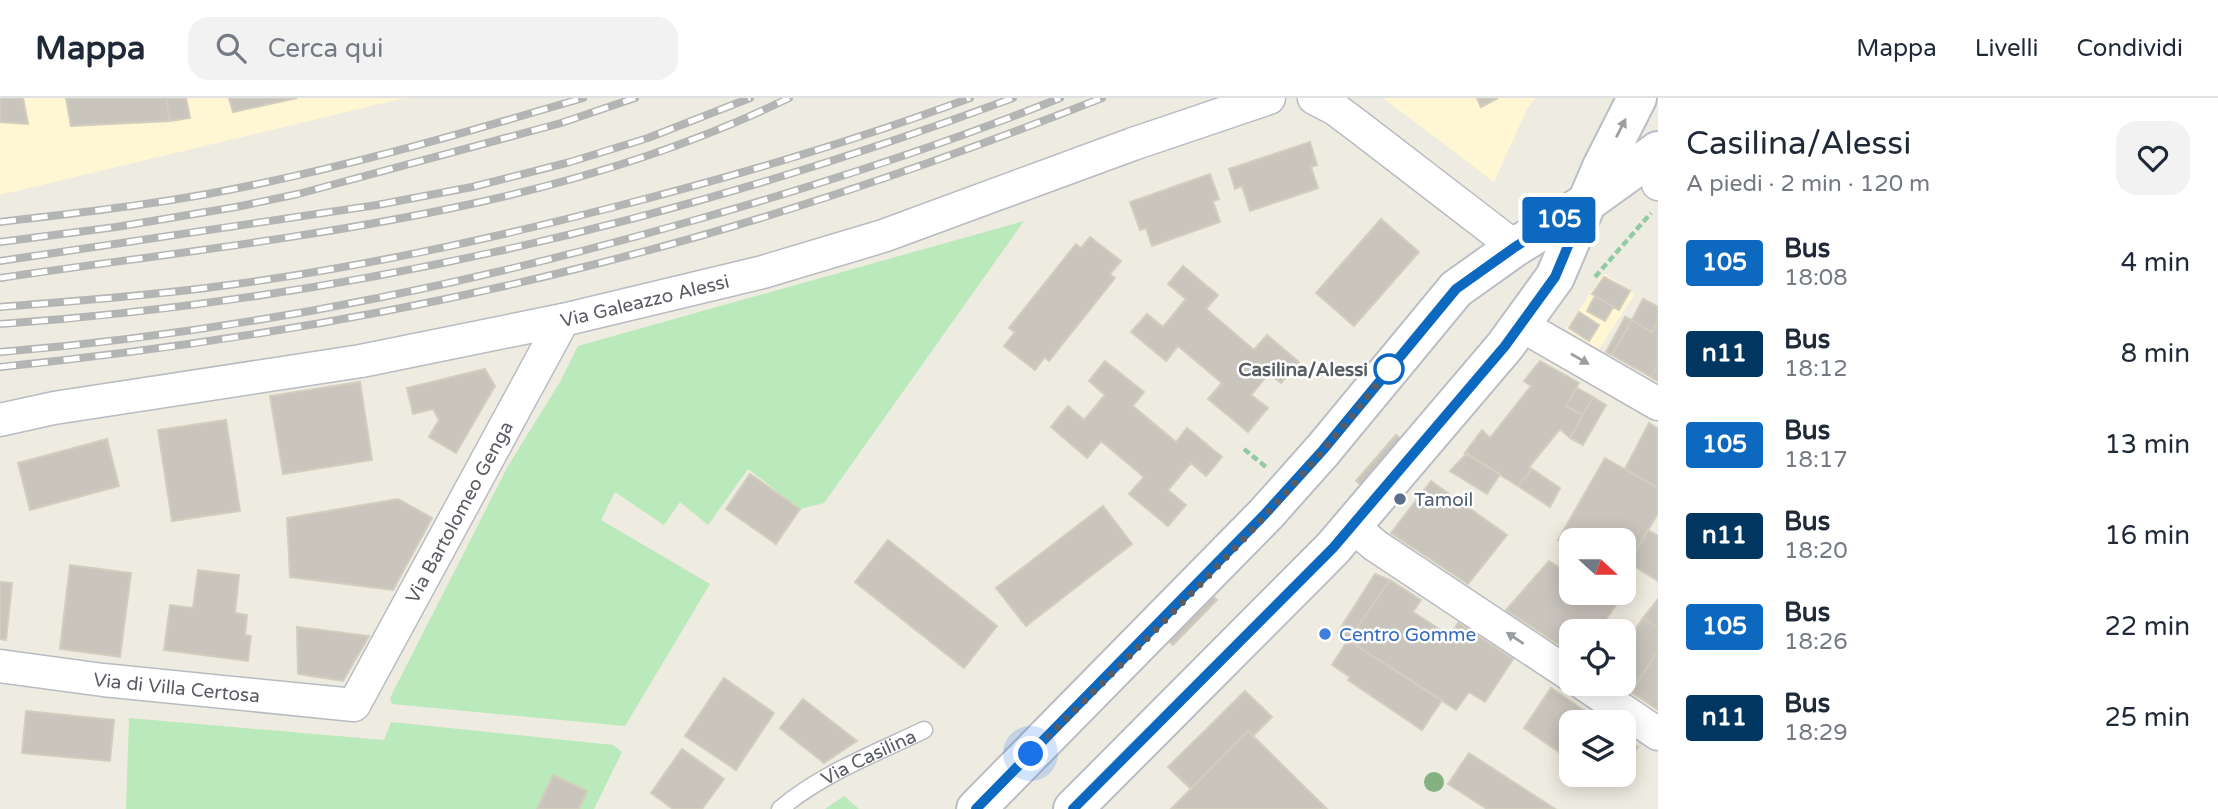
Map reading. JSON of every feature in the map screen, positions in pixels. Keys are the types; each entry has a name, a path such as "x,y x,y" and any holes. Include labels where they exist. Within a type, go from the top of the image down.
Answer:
{"main road":[{"path":"1073,809 1299,583 1352,526 1521,325 1555,277 1612,146 1637,98"},
{"path":"976,809 1258,521 1323,450 1446,299 1466,281 1586,203 1658,150"}],"street":[{"name":"Via Galeazzo Alessi","path":"0,420 54,408 361,361 563,320 763,272 883,236 1133,144 1269,98"},
{"path":"1314,98 1335,109 1515,247"},
{"path":"1654,199 1658,176"},
{"name":"Via Bartolomeo Genga","path":"354,705 563,320"},
{"path":"1521,325 1658,404"},
{"path":"1352,526 1376,546 1559,667"},
{"name":"Via di Villa Certosa","path":"0,666 103,680 354,705"},
{"path":"1602,696 1658,734"}],"lane":[{"name":"Via Casilina","path":"780,809 817,783 924,730"}],"path":[{"path":"1595,276 1654,199"},
{"path":"1244,449 1269,470"}],"shaded area":[{"path":"0,98 405,98 0,195"},
{"path":"1383,98 1536,98 1528,107 1494,182"},
{"path":"1604,273 1635,294 1599,349 1566,329"}],"green space":[{"path":"1024,221 824,503 800,509 748,469 708,525 680,502 664,525 615,492 601,520 710,584 625,726 392,704 390,698 508,466 560,382 578,346"},
{"path":"129,718 384,740 391,722 613,745 622,752 594,809 126,809"},
{"path":"844,796 859,809 825,809"}],"building":[{"path":"0,98 23,98 28,124 0,122"},
{"path":"66,98 166,98 170,121 71,126"},
{"path":"166,98 186,98 190,118 170,121"},
{"path":"229,98 297,98 233,112"},
{"path":"1477,98 1498,98 1481,107"},
{"path":"1310,142 1317,165 1311,167 1318,188 1250,211 1242,186 1235,189 1229,169"},
{"path":"1210,174 1219,199 1213,201 1220,222 1152,246 1146,228 1140,230 1130,202"},
{"path":"1381,219 1419,252 1354,326 1316,293"},
{"path":"1090,237 1121,261 1110,274 1115,278 1049,361 1045,357 1035,370 1004,346 1015,332 1009,328 1076,244 1081,248"},
{"path":"1183,266 1218,295 1206,309 1254,350 1267,335 1299,362 1281,383 1269,373 1251,395 1268,408 1248,432 1208,399 1222,383 1178,346 1166,361 1131,332 1147,314 1163,327 1186,299 1168,284"},
{"path":"1604,277 1630,291 1619,310 1592,294"},
{"path":"1595,296 1613,307 1605,321 1587,311"},
{"path":"1643,299 1658,307 1658,321 1652,332 1632,320"},
{"path":"1579,312 1599,325 1589,341 1569,328"},
{"path":"1625,317 1632,320 1612,355 1606,352"},
{"path":"1632,320 1652,332 1658,321 1658,364 1651,377 1612,355"},
{"path":"1105,361 1144,392 1133,406 1176,442 1187,428 1222,457 1206,476 1191,463 1168,490 1186,505 1168,526 1129,494 1144,477 1101,441 1087,458 1051,427 1068,406 1084,420 1105,395 1089,381"},
{"path":"1540,361 1579,383 1566,406 1583,415 1570,438 1560,429 1529,467 1532,469 1518,486 1465,453 1482,430 1490,438 1531,386 1524,381"},
{"path":"1658,364 1658,381 1651,377"},
{"path":"485,369 495,386 456,453 429,437 439,420 433,409 413,414 407,388"},
{"path":"360,382 372,460 283,474 270,396"},
{"path":"1577,388 1593,397 1583,415 1566,406"},
{"path":"1593,397 1606,405 1583,445 1570,438"},
{"path":"226,420 240,511 172,521 158,430"},
{"path":"1649,423 1658,429 1658,488 1625,469"},
{"path":"1396,435 1401,439 1362,486 1356,481"},
{"path":"107,439 119,486 30,510 18,463"},
{"path":"1467,453 1500,474 1487,494 1450,471"},
{"path":"1605,458 1658,488 1658,513 1636,551 1636,528 1565,528"},
{"path":"1532,469 1560,488 1550,507 1518,486"},
{"path":"750,474 800,509 776,544 726,509"},
{"path":"1431,481 1507,535 1468,584 1391,533"},
{"path":"398,499 432,518 393,590 290,577 287,518"},
{"path":"1103,506 1132,544 1026,626 996,588"},
{"path":"1648,530 1658,536 1658,581 1636,567 1636,551"},
{"path":"888,540 997,626 964,668 855,582"},
{"path":"1549,561 1559,568 1559,606 1615,606 1606,619 1559,619 1559,645 1506,610"},
{"path":"70,565 131,573 120,657 60,649"},
{"path":"198,570 239,575 235,613 247,615 245,635 251,636 248,661 164,650 170,605 193,608"},
{"path":"1375,574 1390,580 1348,640 1338,632"},
{"path":"1390,580 1421,600 1413,612 1450,636 1458,623 1513,659 1485,702 1469,692 1456,710 1348,640"},
{"path":"0,582 12,583 6,640 0,639"},
{"path":"1212,595 1217,600 1173,645 1168,641"},
{"path":"1658,599 1658,628 1643,618"},
{"path":"1643,618 1658,628 1658,651 1636,684 1636,629"},
{"path":"297,627 369,636 343,681 298,674"},
{"path":"1348,640 1442,700 1422,730 1348,680 1350,677 1332,665"},
{"path":"1658,651 1658,710 1636,695 1636,684"},
{"path":"724,678 774,713 736,770 685,736"},
{"path":"1551,688 1583,710 1559,710 1559,752 1524,728"},
{"path":"1245,691 1272,717 1253,736 1248,731 1191,789 1168,767"},
{"path":"803,699 857,741 824,763 780,728"},
{"path":"26,711 114,720 110,761 22,753"},
{"path":"1248,731 1253,736 1327,809 1171,809"},
{"path":"682,749 724,779 702,809 673,809 651,793"},
{"path":"1469,753 1555,809 1487,809 1448,784"},
{"path":"553,775 587,791 579,809 537,809"}],"railway":[{"path":"0,222 159,202 253,185 377,156 583,98"},
{"path":"0,242 116,227 298,194 561,123 635,98"},
{"path":"0,261 377,205 472,187 570,162 648,138 750,98"},
{"path":"0,278 302,235 502,197 600,171 696,138 789,98"},
{"path":"0,307 221,286 368,263 465,243 746,171 836,144 970,98"},
{"path":"0,324 259,296 387,274 514,247 641,216 766,181 1013,98"},
{"path":"0,352 88,344 264,319 524,265 610,244 834,179 1060,98"},
{"path":"0,367 146,350 292,328 436,301 580,268 647,251 844,192 974,147 1102,98"}],"bus line":[{"name":"105","path":"976,809 1265,514 1323,450 1456,289 1515,247 1586,203 1555,277 1505,346 1333,548 1073,809"}],"place":[{"name":"Casilina/Alessi","path":"1389,369"},
{"name":"Tamoil","path":"1400,499"},
{"name":"Centro Gomme","path":"1325,634"}],"route":[{"path":"1031,754 1265,514 1323,450 1389,369"}]}
